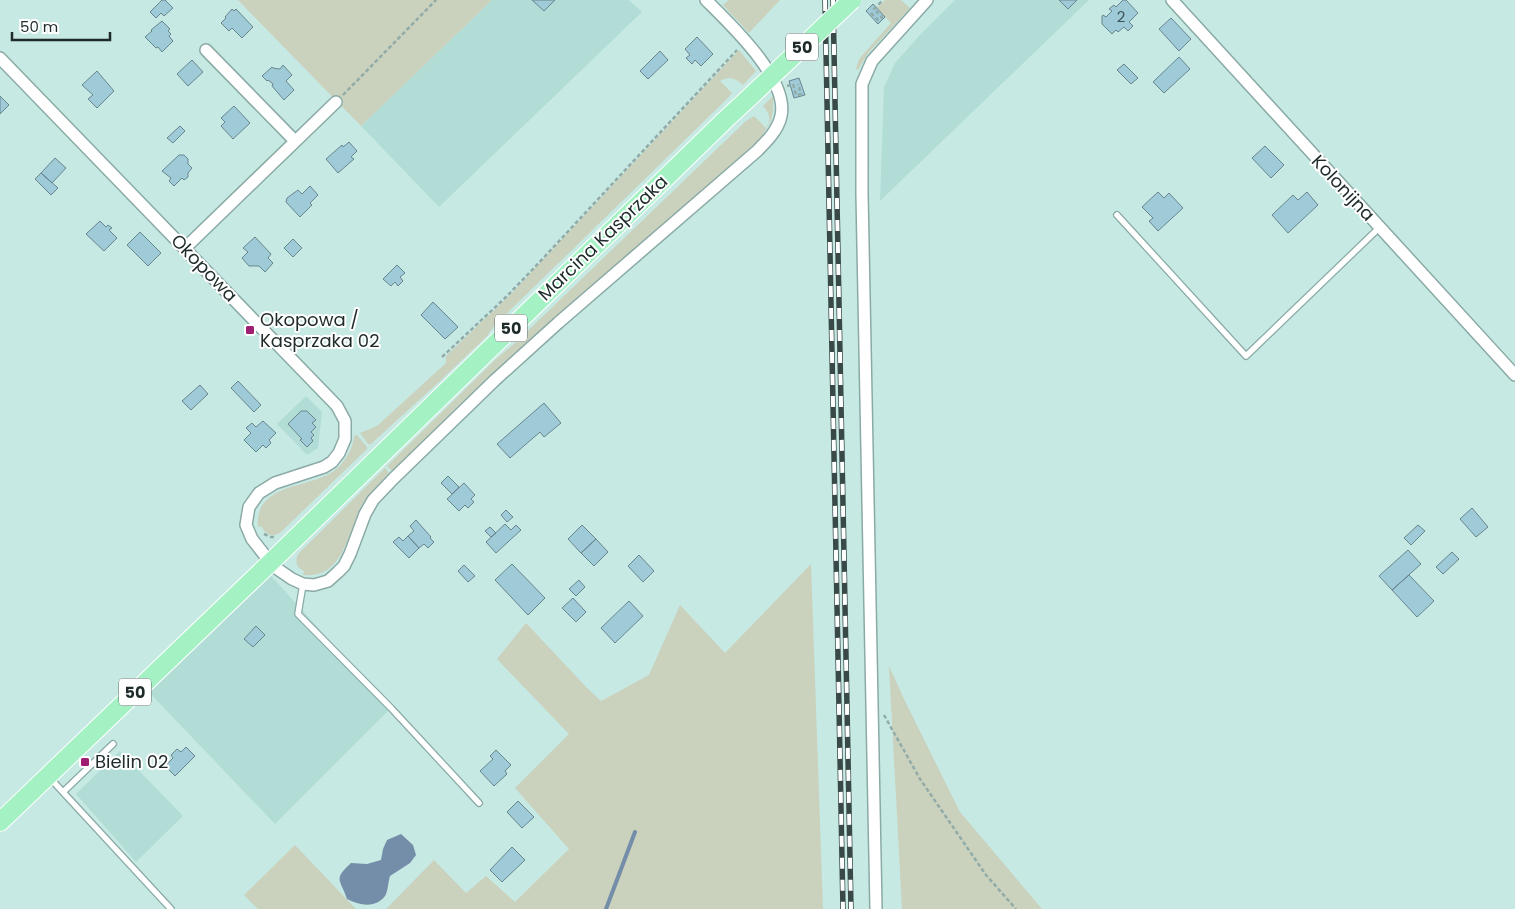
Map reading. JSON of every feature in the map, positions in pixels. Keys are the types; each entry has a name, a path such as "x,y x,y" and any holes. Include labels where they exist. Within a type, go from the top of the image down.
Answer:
{"main road":[{"name":"Marcina Kasprzaka","path":"0,822 271,562 724,121 852,0"}],"street":[{"name":"Marcina Kasprzaka","path":"303,584 314,585 328,581 338,572 344,566 350,554 364,514 373,500 394,478 510,367 758,151 772,135 778,126 781,116 781,96 771,73 730,24 706,0"},
{"path":"876,909 862,203 862,84 872,61 927,0"},
{"name":"Kolonijna","path":"1172,0 1515,375"},
{"path":"206,50 295,141"},
{"name":"Okopowa","path":"0,58 337,406 345,421 345,439 340,453 324,468 275,482 259,493 249,507 246,525 252,539 271,562"},
{"path":"185,248 336,102"},
{"path":"271,562 273,566 288,577 303,584"}],"lane":[{"path":"1117,215 1246,356 1380,227"},
{"path":"303,584 298,614 391,708 479,803"},
{"path":"63,792 113,744"},
{"path":"48,776 170,909"}],"path":[{"path":"336,102 436,0"},
{"path":"871,13 878,20 882,17 874,8 882,0"},
{"path":"442,357 520,283 739,47"},
{"path":"793,86 796,95 802,94 798,84"},
{"path":"873,694 920,779 986,876 1016,909"}],"shaded area":[{"path":"492,0 629,0 642,12 439,207 361,126"},
{"path":"955,0 1089,0 880,201 884,87 895,63"},
{"path":"306,396 322,412 318,448 307,455 277,424"},
{"path":"264,568 391,708 275,824 142,685"},
{"path":"120,751 183,816 136,862 76,794"},
{"path":"401,834 413,845 416,855 410,863 390,876 385,896 377,903 367,905 347,899 340,883 342,873 351,863 367,864 381,860 387,840"}],"green space":[{"path":"238,0 492,0 361,126"},
{"path":"729,0 780,0 749,33 723,5"},
{"path":"885,0 901,0 910,8 868,53 858,70 856,69 859,59 891,23 877,8"},
{"path":"739,50 756,71 743,85 732,78 720,81 732,93 728,98 494,326 487,336 371,444 368,444 360,433 377,426 446,363 446,356 511,294"},
{"path":"773,96 771,120 761,138 726,171 524,346 458,406 392,471 387,466 496,359 514,344 746,121 754,116 766,128 769,116 763,106"},
{"path":"355,435 357,435 367,449 281,532 270,535 261,526 258,527 259,513 265,502 273,495 285,489 323,477 334,471 347,457"},
{"path":"385,468 389,473 365,500 344,549 337,560 329,569 318,574 303,575 304,571 297,564 298,554"},
{"path":"811,564 823,909 386,909 434,860 466,893 486,876 515,902 569,849 515,788 569,734 497,659 526,623 601,701 649,675 680,605 725,653"},
{"path":"889,666 960,812 1042,909 902,909"},
{"path":"295,845 356,909 258,909 244,895"}],"building":[{"path":"162,0 165,0 173,8 164,16 161,13 156,18 150,12"},
{"path":"532,0 555,0 544,11"},
{"path":"1059,0 1077,0 1068,9"},
{"path":"1123,0 1126,0 1138,13 1129,22 1133,26 1128,31 1124,27 1112,34 1102,24 1102,16 1106,17 1112,11 1109,9 1114,5 1116,7"},
{"path":"873,4 885,17 878,24 866,11"},
{"path":"232,9 234,11 236,9 253,27 242,38 232,28 229,31 221,23"},
{"path":"1171,18 1191,39 1179,51 1159,29"},
{"path":"162,21 170,29 168,31 171,34 169,36 173,41 162,52 145,37"},
{"path":"697,37 713,54 701,66 695,60 692,64 686,58 690,55 685,49"},
{"path":"660,51 668,60 648,79 640,71"},
{"path":"1179,57 1190,69 1164,93 1153,82"},
{"path":"192,60 203,72 188,86 177,74"},
{"path":"1124,64 1138,78 1131,84 1117,70"},
{"path":"283,65 292,75 286,81 294,90 284,100 272,86 273,84 262,76 272,67 280,69"},
{"path":"97,71 114,91 97,108 88,99 93,95 82,85"},
{"path":"799,78 805,95 794,98 789,81"},
{"path":"0,96 9,105 0,114"},
{"path":"234,106 250,123 233,139 221,126 225,122 221,118"},
{"path":"180,126 185,131 173,143 167,138"},
{"path":"349,142 357,151 351,157 354,159 338,173 326,159 342,145 343,147"},
{"path":"1265,146 1284,165 1271,178 1252,158"},
{"path":"179,155 184,155 188,159 188,164 192,168 188,173 188,177 184,180 182,178 174,186 169,181 171,178 162,171"},
{"path":"55,158 66,168 52,183 41,173"},
{"path":"41,173 58,188 51,195 35,179"},
{"path":"310,186 318,195 310,203 312,205 300,217 286,202 287,198 298,190 302,194"},
{"path":"1158,192 1164,198 1169,193 1183,208 1158,231 1149,221 1153,218 1142,207"},
{"path":"1307,192 1318,205 1288,233 1272,215 1293,195 1298,200"},
{"path":"100,221 106,227 108,225 112,228 109,230 117,238 104,251 86,234"},
{"path":"140,232 161,253 148,266 127,245"},
{"path":"255,237 271,254 268,258 273,263 265,272 259,266 249,266 242,258 248,252 243,248"},
{"path":"293,239 302,248 293,257 284,248"},
{"path":"397,265 405,273 400,277 403,281 398,286 395,282 391,286 383,279"},
{"path":"433,302 458,327 445,339 421,315"},
{"path":"238,381 261,405 254,412 231,388"},
{"path":"200,385 208,394 191,410 182,401"},
{"path":"544,403 561,423 544,437 540,432 510,458 497,444"},
{"path":"301,411 307,411 316,420 312,423 316,427 311,432 314,435 311,438 313,441 307,447 288,424"},
{"path":"263,421 276,433 269,440 271,443 266,448 263,445 256,452 244,440 251,433 246,428 252,423 256,427"},
{"path":"448,476 459,487 452,494 441,483"},
{"path":"464,483 475,495 471,499 474,502 468,508 465,505 459,511 447,499"},
{"path":"1472,508 1488,527 1476,537 1460,519"},
{"path":"506,510 513,517 507,522 501,515"},
{"path":"416,520 434,542 428,548 424,544 419,548 408,536 414,531 410,526"},
{"path":"505,524 511,530 516,525 521,530 496,553 486,542"},
{"path":"582,525 596,539 581,553 568,539"},
{"path":"1418,525 1425,531 1411,545 1404,538"},
{"path":"490,527 496,533 491,537 485,531"},
{"path":"408,536 419,548 409,558 393,542 399,537 403,541"},
{"path":"596,539 608,552 594,566 581,553"},
{"path":"1408,550 1421,564 1392,590 1379,576"},
{"path":"1452,552 1459,559 1443,574 1436,567"},
{"path":"639,555 654,571 643,582 628,566"},
{"path":"512,564 545,598 528,615 495,580"},
{"path":"464,565 475,576 468,582 458,571"},
{"path":"1409,575 1434,601 1417,617 1392,590"},
{"path":"579,580 585,587 576,596 569,589"},
{"path":"573,598 586,612 576,622 562,608"},
{"path":"629,601 643,616 615,643 601,628"},
{"path":"256,626 265,635 253,647 244,639"},
{"path":"186,747 195,756 175,776 165,766 173,758 171,755 177,749 181,752"},
{"path":"496,750 511,765 505,771 507,774 494,786 480,771 493,759 490,756"},
{"path":"518,801 534,817 522,828 507,812"},
{"path":"512,847 525,860 502,882 490,870"}],"waterway":[{"path":"606,909 635,832"}],"railway":[{"path":"825,0 843,909"},
{"path":"833,0 851,909"}],"place":[{"name":"Okopowa / Kasprzaka 02","path":"250,330"},
{"name":"Bielin 02","path":"85,762"}]}
